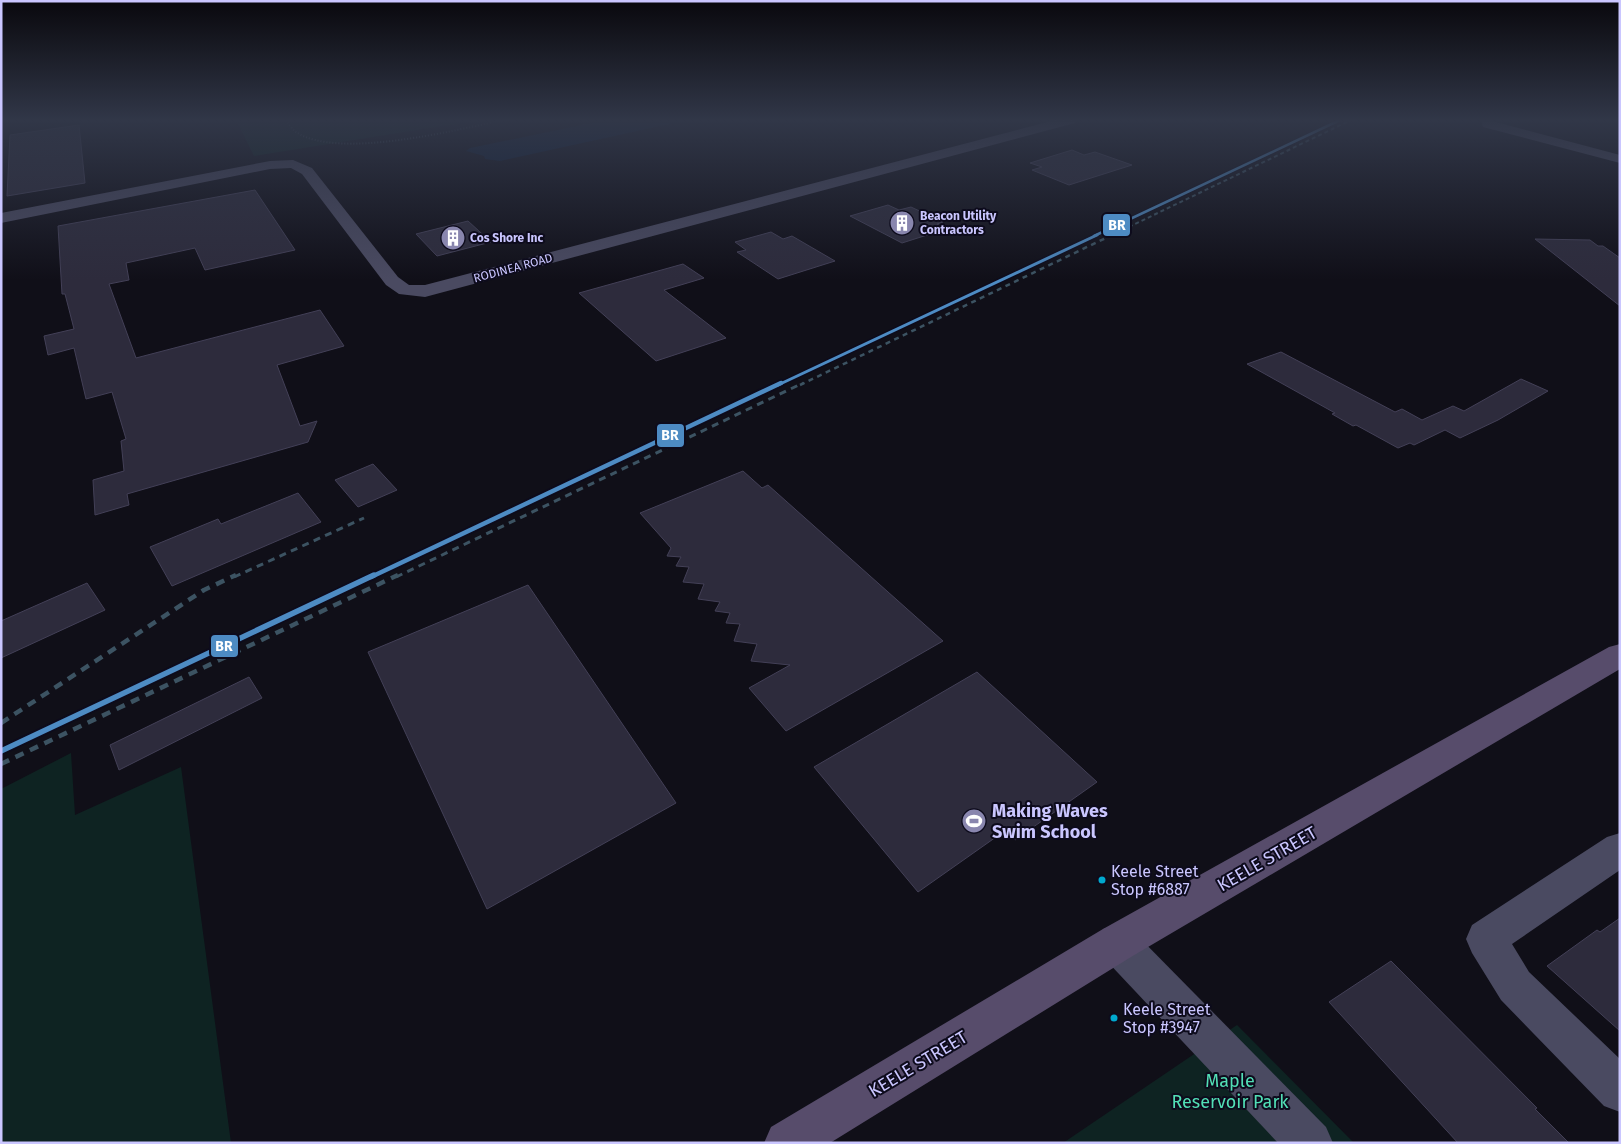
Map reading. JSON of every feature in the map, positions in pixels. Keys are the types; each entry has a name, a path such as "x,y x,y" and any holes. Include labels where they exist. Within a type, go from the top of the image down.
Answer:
{"main road":[{"name":"KEELE STREET","path":"787,1143 1117,943 1258,864 1620,655"}],"street":[{"name":"RODINEA ROAD","path":"1,218 223,173"},
{"name":"RODINEA ROAD","path":"309,173 392,281 405,290 425,291 869,173"},
{"path":"1620,849 1486,939 1515,986 1620,1090"},
{"path":"1117,943 1310,1143"}],"green space":[{"path":"71,753 75,815 181,767 231,1143 1,1143 1,789"},
{"name":"Maple Reservoir Park","path":"1237,1025 1354,1143 1063,1143"}],"building":[{"path":"8,173 84,173 85,183 7,196"},
{"path":"1040,173 1106,173 1069,185"},
{"path":"255,190 295,250 205,270 195,248 126,263 129,280 109,284 136,358 320,310 344,346 277,365 300,426 317,421 308,442 127,494 129,505 95,515 93,480 124,471 121,441 126,439 112,392 86,399 74,348 48,355 44,336 74,329 65,294 62,294 58,226"},
{"name":"Beacon Utility Contractors","path":"888,205 899,210 911,207 943,222 937,224 946,229 902,243 850,216"},
{"name":"Cos Shore Inc","path":"468,221 491,242 437,256 416,234"},
{"path":"771,232 783,239 792,236 835,261 778,279 737,252 746,250 735,242"},
{"path":"1535,239 1590,240 1598,246 1603,246 1620,258 1620,306"},
{"path":"683,264 704,278 664,290 726,338 656,361 579,293"},
{"path":"1281,352 1395,412 1402,409 1422,420 1453,406 1464,411 1521,379 1548,391 1498,420 1460,438 1445,430 1414,445 1410,443 1398,448 1356,425 1353,426 1332,414 1335,413 1247,364"},
{"path":"373,464 397,490 358,507 335,480"},
{"path":"743,471 762,488 768,485 943,641 786,731 749,688 790,665 751,661 757,644 734,641 740,624 726,623 730,613 715,611 720,602 698,599 704,584 683,582 689,567 676,566 681,557 667,556 671,548 640,513"},
{"path":"298,493 321,522 172,586 150,547 218,519 221,524"},
{"path":"87,583 105,610 1,658 1,621"},
{"path":"528,585 676,803 487,909 368,652"},
{"path":"977,672 1097,782 1015,840 1006,830 918,892 814,767"},
{"path":"249,677 262,698 119,770 110,745"},
{"path":"1620,918 1620,1031 1547,966 1597,930 1600,932"},
{"path":"1391,961 1537,1108 1535,1109 1569,1143 1458,1143 1329,1002"}],"railway":[{"path":"1110,236 1240,173"},
{"path":"800,385 1112,235"},
{"path":"396,577 803,383"},
{"path":"234,577 364,518"},
{"path":"1,723 204,590 236,575"},
{"path":"1,764 398,575"}],"transit line":[{"name":"BR","path":"1,751 1227,173"}],"place":[{"name":"Beacon Utility Contractors","path":"902,223"},
{"name":"Cos Shore Inc","path":"453,238"},
{"name":"Making Waves Swim School","path":"974,821"},
{"name":"Keele Street Stop #6887","path":"1102,880"},
{"name":"Keele Street Stop #3947","path":"1114,1018"}]}
